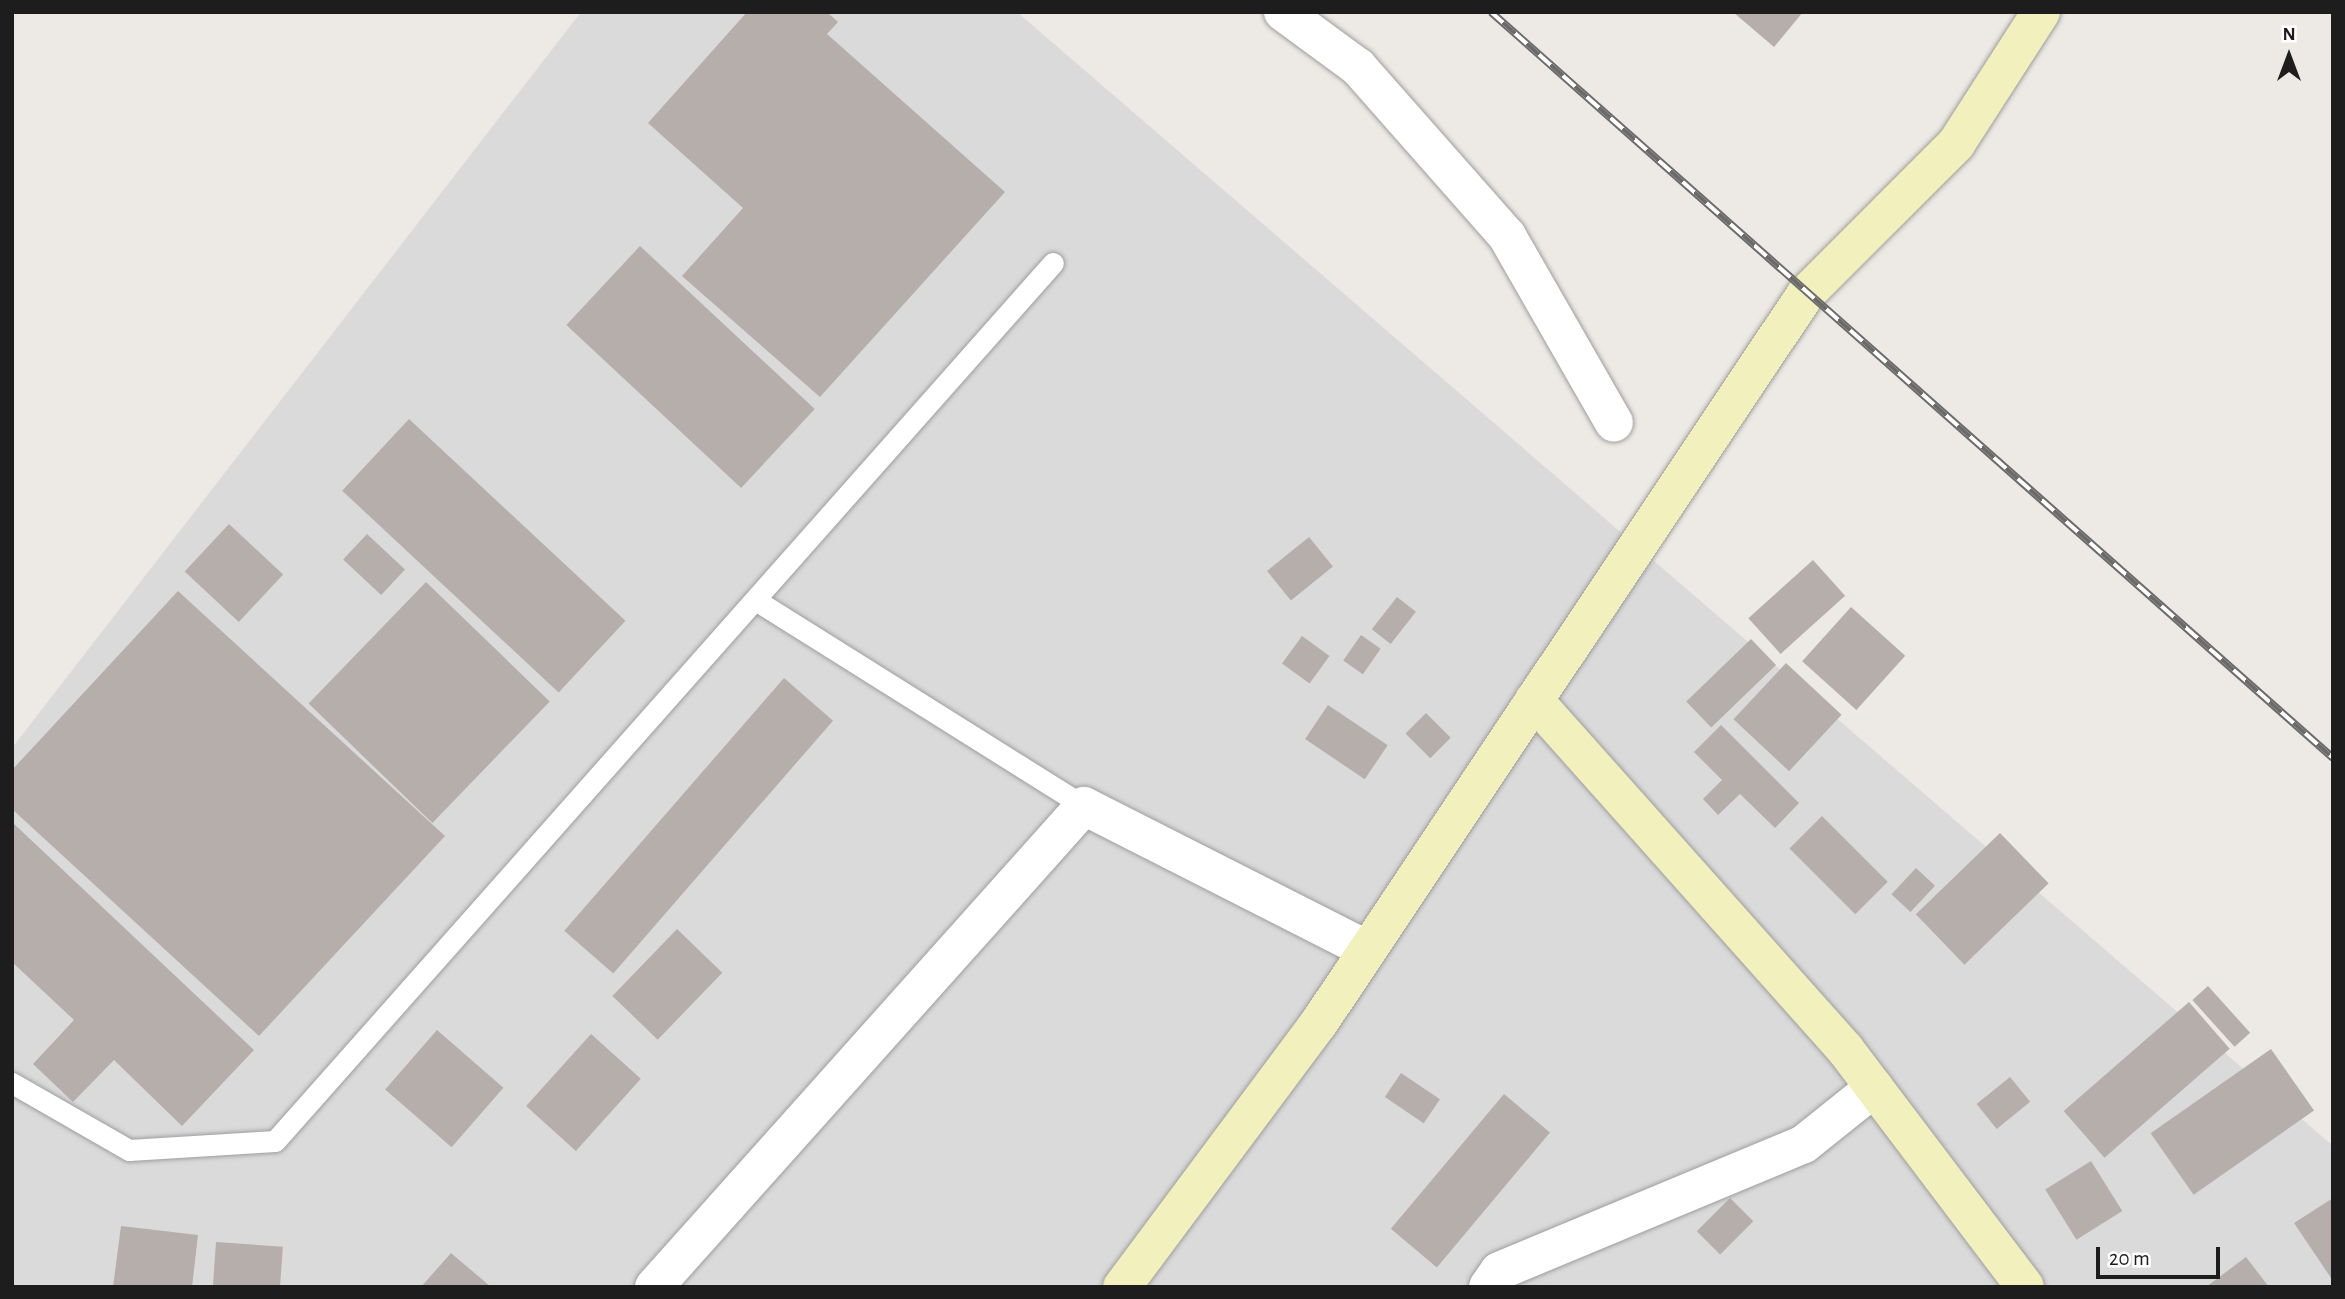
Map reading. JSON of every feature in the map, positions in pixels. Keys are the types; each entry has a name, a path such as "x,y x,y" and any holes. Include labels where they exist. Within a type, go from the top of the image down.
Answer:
{"main road":[{"path":"1122,1287 1368,950 1805,295 1956,144 2041,12"},
{"path":"1534,701 1874,1088 2025,1287"}],"street":[{"path":"1283,12 1358,67 1507,236 1614,423"},
{"path":"654,1287 1084,806 1368,950"},
{"path":"1488,1287 1499,1271 1804,1144 1874,1088"}],"lane":[{"path":"12,1083 129,1150 275,1141 1054,264"},
{"path":"757,601 1084,806"}],"shaded area":[{"path":"581,12 1017,12 2333,1146 2333,1287 12,1287 12,748"}],"building":[{"path":"747,12 827,12 838,22 827,34 1005,192 820,397 682,276 743,208 648,123"},
{"path":"1733,12 1803,12 1774,47"},
{"path":"640,246 815,409 741,488 566,325"},
{"path":"409,419 625,621 559,693 342,491"},
{"path":"229,524 283,574 239,622 185,572"},
{"path":"367,534 405,569 381,595 343,560"},
{"path":"1309,537 1333,567 1291,601 1267,571"},
{"path":"1813,560 1845,596 1780,654 1748,618"},
{"path":"426,582 550,701 432,823 309,704"},
{"path":"178,591 445,836 259,1036 12,809 12,770"},
{"path":"1397,597 1416,612 1391,644 1372,629"},
{"path":"1851,607 1905,656 1856,710 1802,661"},
{"path":"1361,635 1381,649 1363,674 1343,660"},
{"path":"1302,636 1330,656 1310,683 1282,664"},
{"path":"1751,639 1776,665 1711,727 1686,702"},
{"path":"1786,663 1842,715 1789,771 1733,719"},
{"path":"784,678 833,721 613,973 564,931"},
{"path":"1328,705 1388,745 1365,779 1305,739"},
{"path":"1426,713 1451,738 1430,758 1405,734"},
{"path":"1721,725 1799,803 1775,828 1740,794 1718,815 1703,799 1722,780 1694,752"},
{"path":"1822,816 1888,882 1855,914 1789,849"},
{"path":"12,822 254,1050 182,1126 114,1060 73,1102 33,1064 74,1020 12,962"},
{"path":"2000,833 2049,883 1964,965 1916,914"},
{"path":"1916,868 1935,886 1910,912 1891,894"},
{"path":"677,929 722,973 658,1040 612,996"},
{"path":"2208,986 2250,1033 2235,1047 2192,1000"},
{"path":"2189,1002 2230,1049 2104,1158 2064,1111"},
{"path":"437,1030 503,1088 452,1147 385,1090"},
{"path":"591,1034 641,1079 576,1151 526,1106"},
{"path":"2271,1049 2314,1110 2194,1195 2151,1133"},
{"path":"1401,1073 1440,1099 1424,1123 1385,1097"},
{"path":"2010,1077 2030,1102 1997,1129 1977,1104"},
{"path":"1504,1094 1550,1133 1437,1267 1391,1229"},
{"path":"2091,1161 2122,1211 2076,1240 2045,1190"},
{"path":"1730,1198 1753,1221 1720,1255 1697,1231"},
{"path":"2333,1198 2333,1276 2331,1278 2294,1223"},
{"path":"121,1226 198,1235 192,1287 113,1287"},
{"path":"216,1242 283,1247 280,1287 213,1287"},
{"path":"451,1253 491,1287 421,1287"},
{"path":"2246,1257 2269,1287 2206,1287"}],"railway":[{"path":"1491,12 2333,758"}]}
